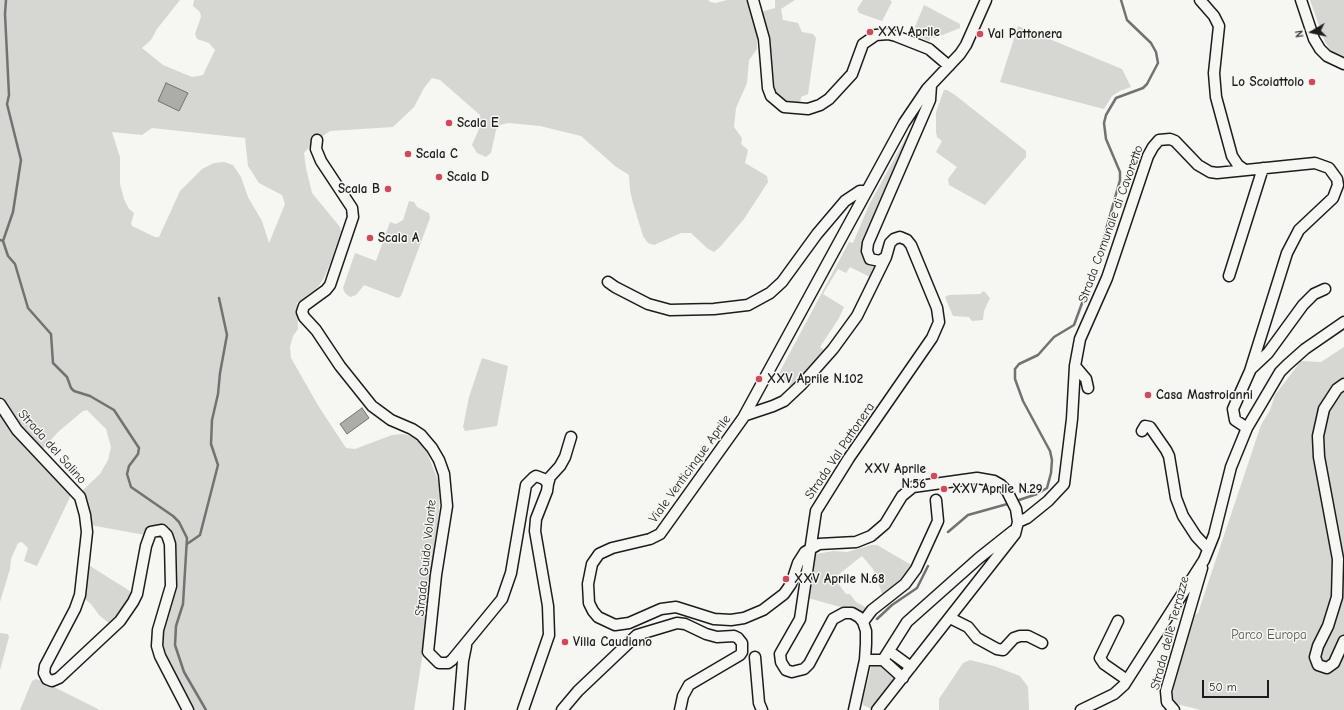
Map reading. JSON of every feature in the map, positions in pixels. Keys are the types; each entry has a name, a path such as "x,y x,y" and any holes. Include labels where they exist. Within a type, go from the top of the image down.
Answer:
{"street":[{"path":"753,0 764,39 768,88 771,96 784,107 808,109 820,105 829,99 852,74 863,44 876,35 888,34 903,38 929,50 949,66"},
{"name":"Viale Venticinque Aprile","path":"812,547 801,557 791,584 784,594 763,610 744,618 731,620 714,618 676,607 661,609 629,623 615,624 598,617 589,603 588,584 594,560 599,554 612,548 660,534 746,415 904,124 931,85 966,45 986,0"},
{"path":"1200,0 1214,16 1219,26 1214,73 1216,97 1232,156 1238,165 1245,170"},
{"path":"1301,0 1314,39 1320,49 1331,59 1344,64"},
{"path":"886,257 880,262 872,261 868,255 867,246 932,94 931,85"},
{"name":"Strada Comunale di Cavoretto","path":"1017,525 1048,501 1064,484 1072,419 1075,366 1080,340 1107,278 1146,163 1156,143 1164,139 1175,141 1198,165 1210,172 1218,173 1303,163 1322,164 1334,173 1338,185 1333,198 1303,225 1295,236 1275,285 1250,371 1233,409 1235,420 1247,428"},
{"name":"Strada Guido Volante","path":"317,140 316,149 321,160 352,208 353,217 330,285 326,290 304,306 302,312 304,317 316,330 340,366 372,406 391,420 412,429 421,435 432,448 439,460 444,474 447,506 436,575 428,652 439,663 448,663 467,644 498,604 507,588 526,485 536,476 544,479 548,484"},
{"path":"1229,276 1263,168"},
{"path":"608,282 615,288 648,304 670,310 714,309 748,305 770,293 782,282 845,201 860,191 868,191"},
{"name":"Strada Val Pattonera","path":"863,622 852,614 839,614 833,619 809,664 804,669 792,672 783,668 780,654 800,619 812,547 816,511 849,458 932,338 939,322 937,308 911,245 907,240 900,237 894,239 890,243 886,257 865,303"},
{"path":"1250,371 1268,353 1303,305 1314,294 1324,289"},
{"name":"Viale Venticinque Aprile","path":"746,415 774,406 792,394 836,345 865,303"},
{"path":"1247,428 1280,372 1287,364 1305,349 1344,322"},
{"path":"1075,366 1086,379 1088,388"},
{"path":"1344,384 1338,389 1324,409 1318,436 1319,457 1338,559 1337,597 1328,626 1318,646 1315,657 1318,665 1327,668 1334,663 1344,641"},
{"name":"Strada del Salino","path":"0,404 17,430 80,497 85,515 87,532 86,556 80,595 75,609 45,666 44,673 47,679 52,681 59,678 120,621 133,602 136,594 146,546 151,532 162,530 167,535 170,544 171,586 158,630 157,646 160,656 188,710"},
{"path":"1142,431 1145,426 1150,427 1166,450 1169,456 1176,498 1183,516 1196,536 1208,549"},
{"name":"Strada delle Terrazze","path":"1174,710 1167,702 1166,691 1204,560 1214,535 1233,462 1247,428"},
{"path":"523,710 549,634 548,606 535,531 536,519 547,491 550,477 563,462 571,437"},
{"path":"812,547 826,543 856,542 871,536 885,524 908,491 922,484 986,478 1001,485 1011,498 1016,509 1017,525 1011,541 877,710"},
{"path":"854,710 865,660 866,631 863,622 872,610 905,584 916,569 938,521 936,500"},
{"path":"883,660 907,622 1017,525"},
{"name":"Strada delle Terrazze","path":"1095,710 1118,691 1134,672 1204,560"},
{"path":"950,618 968,627 977,638 997,649 1002,650 1014,638 1020,636 1028,636 1042,643"},
{"path":"1118,621 1100,658 1104,664 1127,680"},
{"path":"562,710 578,690 636,635 677,623 682,623 706,634 738,638 742,643 742,652 740,655 689,685 683,696 680,710"},
{"name":"Strada Guido Volante","path":"458,710 463,661 467,644"},
{"path":"889,651 911,667"},
{"path":"755,656 759,703 762,710"},
{"path":"865,660 883,660 903,678"},
{"name":"Strada delle Terrazze","path":"1081,710 1110,697"}],"green space":[{"path":"0,0 180,0 157,29 151,40 142,48 163,65 192,77 203,75 215,50 209,43 197,39 195,34 201,17 200,12 193,6 194,0 708,0 716,3 727,0 749,0 757,32 757,49 749,60 747,83 736,108 734,127 742,138 741,144 748,150 745,163 767,176 768,182 744,219 714,252 708,249 691,233 681,233 654,245 648,243 643,236 633,203 629,175 615,166 581,136 540,126 509,123 499,125 496,130 491,153 486,157 477,153 472,145 481,124 480,115 440,80 432,78 424,88 414,107 393,127 330,131 314,142 304,153 312,193 340,227 341,231 324,278 318,287 297,303 298,329 293,336 290,347 291,358 319,407 346,448 355,449 392,435 403,434 415,437 426,450 438,480 440,497 432,594 414,710 192,710 160,646 175,543 155,527 149,528 145,535 90,525 83,490 100,474 108,460 111,447 106,429 87,410 83,411 58,432 41,451 20,429 0,400","holes":["152,128 245,138 248,166 259,183 282,195 285,204 269,243 262,221 248,197 241,177 233,165 224,162 214,163 202,169 180,191 159,237 155,237 132,226 131,224 134,213 129,209 124,199 120,184 120,157 112,132 142,135"]},
{"path":"775,0 795,0 781,9 783,20 798,23 802,32 813,34 816,38 808,94 801,97 800,105 788,105 772,91 761,12 775,8"},
{"path":"863,0 890,0 892,2 882,21 859,13 857,9"},
{"path":"1310,0 1344,0 1344,57 1331,51 1325,42"},
{"path":"924,5 960,24 960,28 935,38 931,37 929,41 912,34"},
{"path":"1018,26 1122,69 1131,87 1112,96 1104,109 1000,82"},
{"path":"944,90 947,90 955,95 1026,151 1026,157 985,205 949,185 948,179 957,167 936,152 942,141 937,137 936,112"},
{"path":"916,119 862,251 867,262 876,265 870,277 850,267 846,273 838,269 823,294 844,307 839,318 820,347 827,352 793,388 778,375 849,242 853,243 869,205"},
{"path":"409,201 414,202 417,207 429,213 430,218 401,296 398,298 364,285 356,295 350,297 345,293 343,288 355,253 376,261 390,222 396,224 403,220"},
{"path":"984,291 990,298 984,311 983,320 972,321 969,317 953,316 945,297 949,295 980,294"},
{"name":"Parco Europa","path":"1344,347 1344,710 1201,710 1176,704 1171,693 1194,615 1198,613 1261,425 1270,410 1275,395 1301,361 1321,362"},
{"path":"482,358 508,366 497,426 465,431 463,427 469,397"},
{"path":"0,410 68,489 71,495 37,566 24,561 28,548 22,542 18,543 11,559 10,569 0,602"},
{"path":"871,545 877,545 913,566 901,581 883,596 873,569 862,556 834,578 846,594 850,594 856,602 865,607 866,611 862,613 808,598 816,554 833,551 847,552"},
{"path":"87,564 133,593 111,625 80,595"},
{"path":"0,633 8,634 9,637 0,670"},
{"path":"970,660 994,666 1020,676 1028,687 1029,710 939,710 939,699 963,663"},
{"path":"874,664 880,664 895,677 895,679 873,707 869,708 863,705 863,700 871,667"},
{"path":"36,679 100,710 20,710 32,681"}],"shaded area":[{"path":"166,83 188,93 179,111 158,101"},
{"path":"362,408 369,418 347,434 340,424"}],"waterway":[{"path":"3,241 13,212 21,160 7,104 9,95 5,14 6,0"},
{"path":"1099,254 1120,180 1120,172 1106,139 1104,123 1106,115 1116,98 1143,88 1147,84 1158,63 1156,52 1151,43 1127,20 1121,0"},
{"path":"0,240 3,241 8,256 15,264 28,308 51,334 53,363 67,377 71,388 74,391 90,396 114,410 139,448 138,454 129,466 127,474 131,487 173,516 179,522 187,538 183,604 176,626 175,645 184,672 206,710"},
{"path":"1016,501 1037,494 1047,488 1051,473 1052,460 1050,451 1023,401 1015,379 1015,369 1019,364 1038,355 1054,337 1074,325 1085,295"},
{"path":"187,544 200,535 218,465 211,444 212,420 218,394 227,335 219,298"},
{"path":"948,532 968,515 1011,503"},
{"path":"877,619 892,605 917,588 928,566"}],"place":[{"name":"XXV Aprile","path":"870,32"},
{"name":"Val Pattonera","path":"980,34"},
{"name":"Lo Scoiattolo","path":"1312,82"},
{"name":"Scala E","path":"449,123"},
{"name":"Scala C","path":"408,154"},
{"name":"Scala D","path":"439,177"},
{"name":"Scala B","path":"388,189"},
{"name":"Scala A","path":"370,238"},
{"name":"XXV Aprile N.102","path":"759,379"},
{"name":"Casa Mastroianni","path":"1148,395"},
{"name":"XXV Aprile N.56","path":"934,476"},
{"name":"XXV Aprile N.29","path":"944,489"},
{"name":"XXV Aprile N.68","path":"786,579"},
{"name":"Villa Caudiano","path":"565,642"}]}
